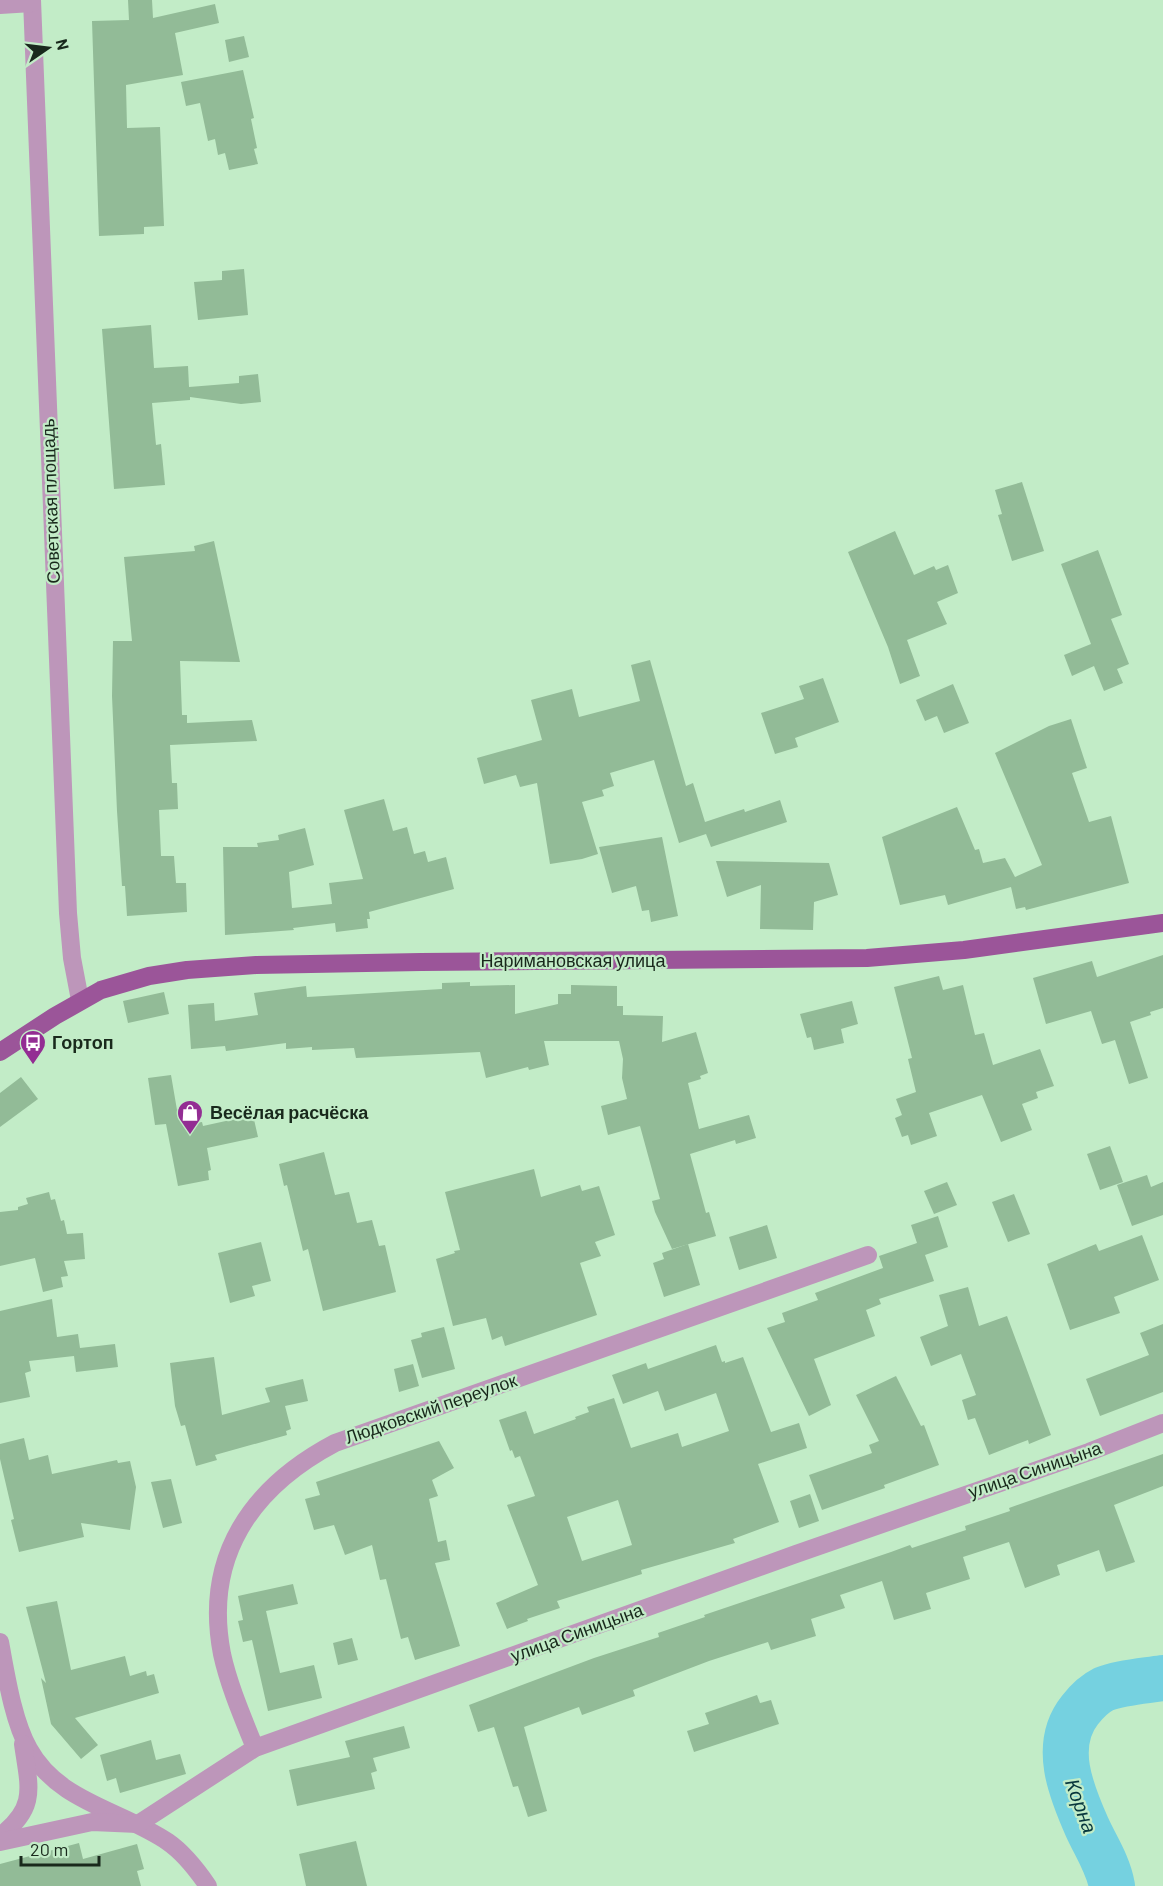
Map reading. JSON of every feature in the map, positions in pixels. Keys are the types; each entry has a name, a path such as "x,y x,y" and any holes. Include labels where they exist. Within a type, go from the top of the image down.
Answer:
{"main road":[{"name":"Наримановская улица","path":"0,1052 80,1000 101,990 149,976 209,969 256,965 421,962 867,958 975,949 1163,923"}],"street":[{"path":"0,5 32,1"},
{"name":"Советская площадь","path":"32,1 68,901 72,958 80,1000"},
{"name":"Людковский переулок","path":"255,1748 222,1655 218,1623 218,1592 227,1555 242,1526 261,1498 284,1475 308,1457 335,1443 868,1256"},
{"name":"улица Синицына","path":"138,1824 255,1748 807,1550 1078,1456 1163,1423"},
{"path":"0,1642 21,1733 28,1778 26,1808 20,1819 0,1836"},
{"path":"21,1733 29,1750 42,1768 58,1782 92,1805 138,1824 170,1843 185,1856 208,1886"},
{"path":"0,1842 85,1823 138,1824"}],"building":[{"path":"128,0 152,0 153,18 215,4 219,23 175,33 183,75 126,85 127,128 160,127 164,226 144,227 144,234 99,236 92,21 129,20"},
{"path":"244,36 249,57 229,62 225,40"},
{"path":"243,70 254,118 251,119 258,164 229,170 225,153 218,155 215,139 208,141 200,103 186,106 181,82"},
{"path":"244,269 248,315 198,320 194,282 222,280 222,271"},
{"path":"151,325 154,368 188,366 189,387 239,383 239,376 258,374 261,402 241,404 190,397 190,400 152,403 156,445 161,444 165,485 114,489 102,329"},
{"path":"1022,482 1044,551 1012,561 998,515 1002,514 995,490"},
{"path":"895,531 914,575 934,566 936,570 948,565 958,593 937,602 947,624 907,640 920,676 900,684 888,647 848,552"},
{"path":"214,541 240,662 180,661 182,715 187,715 187,723 252,720 257,741 170,745 172,783 177,783 178,809 159,810 161,856 174,856 176,883 186,883 187,912 127,916 125,886 122,886 112,696 113,641 132,641 124,557 195,551 194,546"},
{"path":"1098,550 1122,615 1111,619 1129,664 1117,669 1123,683 1104,691 1094,666 1072,676 1064,655 1091,644 1061,564"},
{"path":"650,660 686,786 693,783 705,822 780,800 787,822 711,847 706,834 679,843 654,760 610,773 614,786 602,790 604,796 582,802 598,854 550,864 537,783 520,787 516,775 484,784 477,758 542,740 531,700 572,689 579,717 640,701 631,665"},
{"path":"823,678 839,722 795,738 798,747 775,754 761,713 804,699 799,686"},
{"path":"953,684 969,723 944,733 937,716 925,721 916,700"},
{"path":"1071,719 1087,768 1072,773 1089,822 1111,816 1129,883 1026,910 1025,907 1016,909 1011,887 948,905 945,895 900,905 882,837 957,807 975,850 979,849 983,863 1005,858 1015,877 1042,865 995,753 1049,726"},
{"path":"384,799 393,831 407,827 414,854 425,851 428,862 446,857 454,889 369,912 368,928 336,932 335,923 293,928 294,930 225,935 223,847 258,847 257,843 279,840 278,835 305,828 314,865 289,872 292,908 332,904 329,883 363,879 344,810"},
{"path":"662,837 678,916 651,922 649,910 642,911 636,886 612,893 599,847"},
{"path":"716,861 829,863 838,895 814,902 813,930 760,929 761,885 727,897"},
{"path":"1163,955 1163,1008 1130,1022 1148,1078 1129,1084 1115,1040 1102,1044 1091,1011 1046,1024 1033,978 1092,961 1097,977"},
{"path":"939,976 943,990 963,985 975,1035 984,1033 993,1065 1040,1049 1054,1086 1036,1092 1038,1098 1022,1104 1032,1130 1001,1142 982,1095 929,1113 937,1136 911,1145 908,1135 902,1137 895,1118 902,1115 896,1099 916,1092 908,1059 912,1058 894,987"},
{"path":"470,982 470,986 515,985 515,1014 558,1004 558,994 571,994 571,985 617,986 617,1006 623,1006 623,1015 663,1016 662,1042 696,1032 708,1073 700,1076 701,1079 688,1083 699,1129 749,1115 756,1138 736,1144 735,1140 690,1154 706,1213 709,1212 716,1236 672,1249 652,1201 660,1199 640,1126 608,1135 601,1106 627,1099 622,1078 623,1059 619,1041 544,1041 549,1065 529,1070 528,1067 486,1078 480,1052 356,1058 354,1048 286,1049 286,1043 226,1051 225,1046 191,1049 188,1005 214,1003 215,1021 258,1015 254,993 306,986 307,997 442,989 442,983"},
{"path":"164,992 169,1014 128,1023 123,1001"},
{"path":"852,1001 858,1024 841,1029 844,1043 814,1050 811,1037 807,1038 800,1014"},
{"path":"171,1075 177,1110 186,1108 189,1124 202,1122 203,1126 253,1115 258,1137 207,1148 211,1170 208,1171 209,1180 178,1186 166,1124 155,1125 148,1078"},
{"path":"21,1077 38,1099 0,1127 0,1093"},
{"path":"1110,1146 1123,1182 1100,1190 1087,1154"},
{"path":"324,1152 335,1195 349,1192 357,1223 372,1220 379,1246 385,1245 396,1292 323,1311 308,1249 303,1251 287,1185 284,1186 279,1164"},
{"path":"534,1169 541,1197 580,1185 582,1191 599,1186 615,1235 595,1242 601,1256 580,1263 597,1315 505,1346 502,1336 492,1340 486,1318 453,1326 436,1259 460,1250 445,1192"},
{"path":"1147,1175 1151,1187 1163,1182 1163,1215 1132,1226 1117,1185"},
{"path":"947,1182 957,1205 934,1214 924,1191"},
{"path":"49,1192 51,1200 55,1199 61,1221 64,1220 67,1234 83,1233 85,1259 64,1261 68,1276 61,1277 63,1287 43,1292 35,1258 0,1266 0,1212 18,1210 18,1207 28,1204 26,1198"},
{"path":"1014,1194 1030,1234 1008,1242 992,1202"},
{"path":"938,1216 948,1247 925,1255 934,1281 879,1299 881,1304 866,1310 875,1336 814,1359 831,1405 809,1416 767,1328 785,1322 782,1313 818,1300 815,1293 883,1268 879,1256 917,1243 911,1225"},
{"path":"767,1225 777,1258 739,1270 729,1237"},
{"path":"1142,1235 1159,1280 1114,1297 1120,1313 1070,1330 1047,1264 1096,1244 1099,1251"},
{"path":"261,1242 271,1281 252,1286 255,1296 230,1303 218,1253"},
{"path":"688,1244 700,1285 664,1297 653,1263 664,1259 662,1253"},
{"path":"968,1287 979,1326 1007,1316 1051,1435 1029,1444 1028,1440 989,1455 975,1418 968,1420 962,1400 976,1395 961,1354 931,1366 920,1337 948,1326 939,1295"},
{"path":"52,1299 57,1337 78,1334 80,1348 115,1344 118,1367 76,1372 74,1356 29,1361 31,1371 25,1373 30,1397 0,1403 0,1311"},
{"path":"1163,1324 1163,1392 1100,1416 1086,1379 1149,1355 1140,1333"},
{"path":"444,1327 455,1369 422,1378 411,1340 422,1337 421,1333"},
{"path":"716,1345 722,1362 743,1357 771,1432 799,1423 807,1448 758,1464 779,1522 733,1539 735,1543 641,1570 642,1574 557,1601 560,1608 527,1619 528,1621 507,1629 496,1603 538,1585 507,1505 535,1496 520,1456 515,1458 512,1450 510,1451 499,1420 526,1411 534,1434 576,1419 575,1417 589,1412 587,1407 614,1398 631,1448 678,1433 682,1447 729,1431 716,1393 665,1411 658,1391 623,1404 612,1375 646,1363 648,1369","holes":["618,1500 632,1545 582,1561 567,1517"]},
{"path":"214,1357 222,1415 270,1402 265,1388 303,1379 308,1401 285,1406 291,1429 286,1431 287,1435 215,1455 217,1460 196,1466 185,1425 181,1426 175,1406 170,1363"},
{"path":"413,1364 419,1386 399,1392 394,1369"},
{"path":"896,1376 921,1426 924,1425 939,1465 884,1485 885,1488 822,1510 809,1475 872,1453 869,1445 879,1441 856,1395"},
{"path":"24,1438 29,1460 48,1455 52,1474 117,1460 118,1463 130,1461 136,1487 130,1530 81,1523 84,1537 19,1552 0,1459 0,1444"},
{"path":"439,1441 454,1468 432,1480 438,1496 429,1499 438,1542 446,1540 450,1560 435,1563 460,1646 415,1660 408,1637 401,1639 386,1579 380,1580 372,1545 345,1555 334,1525 314,1530 305,1499 320,1495 316,1482"},
{"path":"1163,1454 1163,1486 1114,1505 1135,1562 1106,1572 1099,1550 1057,1565 1060,1575 1025,1588 1009,1542 963,1557 970,1579 926,1593 931,1609 894,1620 882,1581 840,1595 845,1608 811,1619 816,1636 771,1650 768,1642 709,1661 633,1690 635,1696 582,1715 579,1707 524,1727 547,1811 528,1817 518,1786 513,1787 494,1727 478,1732 469,1705 594,1658 659,1637 658,1633 705,1617 704,1615 910,1545 912,1548 966,1530 965,1526 1010,1511 1009,1508"},
{"path":"171,1479 182,1523 163,1528 151,1482"},
{"path":"810,1494 819,1521 799,1528 790,1501"},
{"path":"293,1584 298,1604 266,1611 280,1673 314,1665 322,1698 268,1711 252,1640 243,1642 238,1621 243,1620 238,1596"},
{"path":"57,1601 71,1670 125,1656 130,1676 146,1671 147,1676 154,1674 159,1693 75,1718 98,1745 81,1759 51,1724 41,1678 46,1683 26,1607"},
{"path":"352,1638 358,1660 338,1665 333,1643"},
{"path":"757,1695 760,1703 771,1700 779,1724 694,1752 687,1731 709,1724 705,1713"},
{"path":"404,1726 410,1748 373,1758 377,1771 371,1773 375,1789 297,1806 289,1770 350,1757 345,1741"},
{"path":"151,1740 156,1760 180,1754 186,1774 120,1793 116,1778 107,1781 100,1755"},
{"path":"356,1841 367,1886 306,1886 299,1854"},
{"path":"79,1843 83,1859 137,1844 144,1869 137,1871 141,1886 0,1886 0,1864"}],"waterway":[{"name":"Корна","path":"1112,1886 1105,1863 1090,1834 1070,1783 1067,1768 1067,1738 1080,1710 1100,1691 1119,1685 1163,1678"}],"place":[{"name":"Гортоп","path":"33,1066"},
{"name":"Весёлая расчёска","path":"190,1136"}]}
